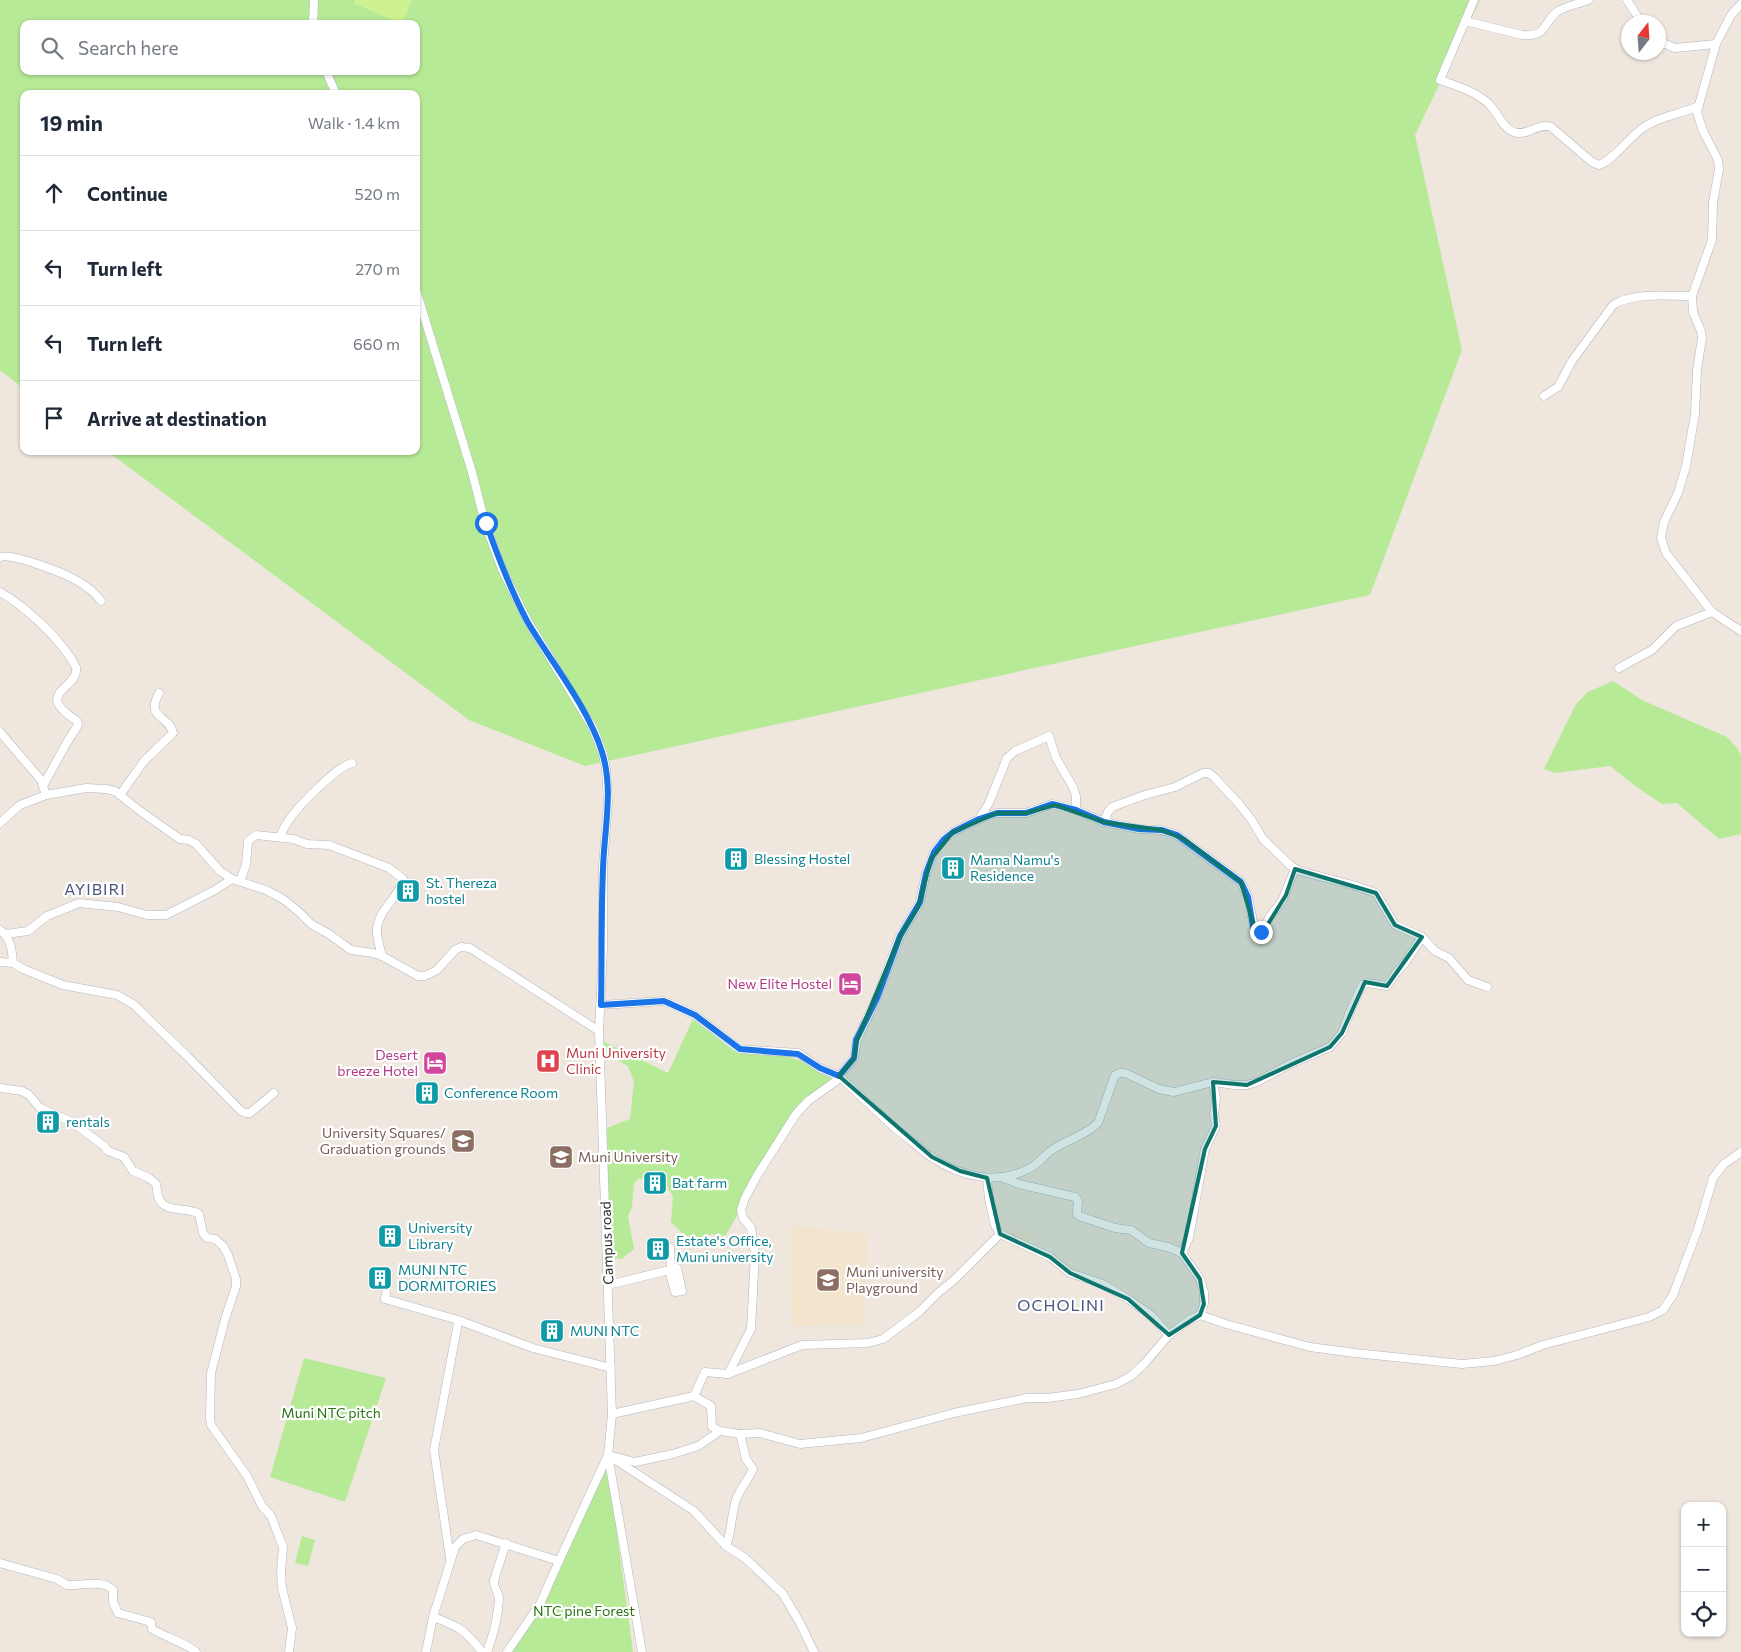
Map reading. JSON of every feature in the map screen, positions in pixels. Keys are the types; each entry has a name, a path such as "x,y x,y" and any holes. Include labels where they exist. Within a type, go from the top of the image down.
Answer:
{"street":[{"path":"314,0 314,20"},
{"path":"1474,0 1440,80 1462,87 1479,96 1493,108 1505,126 1513,132 1523,133 1543,126 1551,127 1596,164 1603,164 1652,122 1698,106"},
{"path":"1464,21 1531,36 1542,32 1552,17 1560,10 1588,0"},
{"path":"1626,0 1636,15"},
{"path":"1741,4 1731,15 1716,44 1698,106 1698,116 1703,131 1718,160 1720,169 1714,203 1712,240 1692,296 1693,312 1702,338 1697,370 1695,414 1686,466 1678,493 1661,531 1661,538 1666,552 1712,612 1741,631"},
{"path":"1666,44 1674,48 1716,44"},
{"path":"328,75 334,90"},
{"path":"1544,396 1558,387 1584,344 1613,305 1627,298 1692,296"},
{"name":"Campus road","path":"420,303 502,570 527,620 592,728 603,754 607,778 607,815 602,874 601,1005 599,1031 612,1414 608,1455"},
{"path":"0,557 8,556 19,559 72,578 94,592 101,601"},
{"path":"0,592 14,600 58,641 76,667 76,676 60,692 57,700 59,706 78,724 43,786"},
{"path":"1619,668 1652,650 1676,626 1712,612"},
{"path":"120,795 144,761 173,732 172,728 156,713 154,703 159,693"},
{"path":"0,732 38,775 46,795"},
{"path":"979,819 989,803 1007,758 1021,748 1050,736 1056,758 1073,787 1076,796 1076,810"},
{"path":"280,837 287,822 311,795 345,766 352,763"},
{"path":"1104,822 1112,807 1175,787 1203,773 1209,773 1239,804 1263,839 1295,869 1376,893 1395,925 1417,933 1435,951 1449,958 1468,980 1487,987"},
{"path":"0,823 20,804 46,795 86,788 115,791 180,839 189,840 196,844 220,872 232,879 266,890 283,899 311,924 351,950 382,956 408,972 418,976 425,976 437,970 455,950 461,947 470,948 599,1031"},
{"path":"728,1374 751,1329 755,1254 751,1228 743,1218 741,1210 764,1165 796,1114 808,1101 836,1081 854,1058 856,1040 877,998 900,936 920,902 926,873 934,852 944,839 953,832 979,819 997,813 1026,813 1052,804 1076,810 1104,822 1139,829 1162,830 1184,839 1241,882 1248,897 1254,932 1258,933 1261,932 1282,901 1295,869"},
{"path":"240,881 246,865 248,841 256,835 294,839 307,844 334,846 390,868 403,879 399,889 382,913 376,929 382,956"},
{"path":"13,962 12,948 3,932 28,931 47,916 79,903 118,907 147,916 166,915 215,890 232,879"},
{"path":"601,1005 664,1001 695,1015 740,1049 798,1054 820,1068 839,1076 878,1114 932,1158 960,1172 987,1178 1001,1177 1029,1169 1051,1150 1092,1129 1098,1123 1115,1075 1120,1073 1125,1073 1166,1092 1174,1092 1213,1082 1247,1085 1330,1047 1342,1033 1362,985 1368,983 1386,986 1406,963 1422,937"},
{"path":"0,962 13,962 23,969 63,985 117,995 133,1004 228,1099 245,1113 250,1113 274,1093"},
{"path":"1182,1253 1189,1238 1205,1149 1216,1126 1214,1115 1216,1098 1213,1082"},
{"path":"0,1088 22,1091 29,1095 40,1108 72,1122 108,1151 124,1157 133,1171 149,1178 156,1184 161,1201 177,1210 190,1210 199,1214 202,1233 207,1238 214,1239 223,1246 228,1255 236,1279 236,1286 211,1373 211,1425 247,1476 262,1506 271,1516 283,1547 280,1571 282,1588 292,1628 289,1652"},
{"path":"612,1414 694,1396 711,1406 712,1427 720,1431 740,1434 760,1433 800,1444 861,1438 954,1413 1027,1398 1047,1398 1078,1394 1116,1384 1131,1376 1144,1364 1169,1335 1189,1320 1200,1315 1310,1347 1355,1353 1462,1364 1494,1361 1517,1356 1542,1345 1649,1316 1663,1310 1673,1295 1698,1229 1713,1178 1724,1164 1741,1152"},
{"path":"1001,1177 1019,1184 1074,1196 1077,1198 1077,1214 1080,1216 1115,1228 1131,1230 1149,1243 1168,1247 1182,1253 1200,1279 1204,1292 1204,1304 1200,1315"},
{"path":"987,1178 989,1199 995,1225 1000,1234 1050,1257 1070,1273 1103,1284 1151,1315 1169,1335"},
{"path":"694,1396 705,1372 728,1374 802,1345 868,1343 883,1339 919,1312 1000,1234"},
{"path":"608,1285 669,1270 675,1292 682,1291 677,1268 671,1269 670,1248"},
{"path":"386,1292 385,1300 458,1320 533,1348 611,1368"},
{"path":"450,1558 434,1450 458,1323"},
{"path":"608,1455 635,1462 673,1454 698,1446 720,1431"},
{"path":"726,1546 731,1534 732,1514 736,1499 753,1468 746,1459 740,1434"},
{"path":"608,1455 694,1511 726,1546 745,1558 783,1594 814,1652"},
{"path":"507,1652 540,1604 608,1455"},
{"path":"608,1455 642,1652"},
{"path":"426,1652 433,1617 450,1558 455,1547 463,1538 476,1534 559,1560"},
{"path":"487,1652 493,1635 499,1598 494,1586 494,1580 506,1543"},
{"path":"0,1563 57,1579 67,1585 82,1583 109,1586 112,1590 113,1602 118,1613 151,1622 151,1628 154,1631 191,1647 196,1652"},
{"path":"433,1617 465,1632 482,1652"}],"highlighted area":[{"path":"1055,805 1104,822 1162,830 1184,839 1241,882 1258,940 1286,895 1295,869 1376,893 1395,925 1422,937 1387,986 1365,982 1342,1033 1330,1047 1247,1085 1213,1082 1216,1126 1205,1149 1182,1253 1200,1279 1204,1304 1200,1315 1169,1335 1128,1299 1070,1273 1050,1257 1000,1234 987,1178 960,1171 932,1157 839,1076 854,1058 857,1040 900,936 918,907 931,859 953,832 997,813 1026,813"}],"shaded area":[{"name":"Muni university Playground","path":"790,1226 868,1234 863,1325 792,1326"},
{"path":"1013,1228 1031,1236 1028,1244 1010,1237"}],"green space":[{"path":"0,0 1480,0 1415,135 1462,350 1370,595 585,766 469,720 112,455 420,455 420,90 20,90 20,386 0,370"},
{"path":"355,0 412,0 404,20 393,20 353,3"},
{"path":"1613,681 1642,700 1727,737 1738,749 1741,756 1741,834 1719,839 1677,803 1662,804 1610,766 1555,773 1544,769 1576,704 1588,692"},
{"path":"693,1019 734,1051 746,1054 783,1055 801,1061 834,1080 793,1116 726,1235 712,1234 695,1242 671,1222 673,1196 661,1178 638,1179 634,1184 632,1207 628,1216 634,1249 622,1259 609,1257 607,1128 630,1119 634,1082 628,1066 601,1052 601,1040 668,1073"},
{"name":"Muni NTC pitch","path":"304,1358 386,1378 345,1502 270,1477"},
{"name":"NTC pine Forest","path":"607,1459 633,1652 508,1652 544,1601"},
{"path":"302,1536 315,1540 308,1566 295,1563"}],"place":[{"name":"Blessing Hostel","path":"736,859"},
{"name":"Mama Namu's Residence","path":"953,868"},
{"name":"St. Thereza hostel","path":"408,891"},
{"name":"New Elite Hostel","path":"850,984"},
{"name":"Muni University Clinic","path":"548,1061"},
{"name":"Desert breeze Hotel","path":"435,1063"},
{"name":"Conference Room","path":"427,1093"},
{"name":"rentals","path":"48,1122"},
{"name":"University Squares/ Graduation grounds","path":"463,1141"},
{"name":"Muni University","path":"561,1157"},
{"name":"Bat farm","path":"655,1183"},
{"name":"University Library","path":"390,1236"},
{"name":"Estate's Office, Muni university","path":"658,1249"},
{"name":"MUNI NTC DORMITORIES","path":"380,1278"},
{"name":"Muni university Playground","path":"828,1280"},
{"name":"MUNI NTC","path":"552,1331"}],"district":[{"name":"AYIBIRI","path":"95,889"},
{"name":"OCHOLINI","path":"1061,1305"}],"route":[{"path":"486,523 502,570 527,620 586,716 603,754 608,802 602,881 603,948 601,1005 664,1001 695,1015 740,1049 798,1054 829,1073 839,1076 854,1058 856,1040 877,998 900,936 918,907 930,859 937,847 953,832 979,819 997,813 1026,813 1052,804 1076,810 1104,822 1146,830 1162,830 1184,839 1211,861 1238,878 1248,897 1254,932 1261,932"}]}
